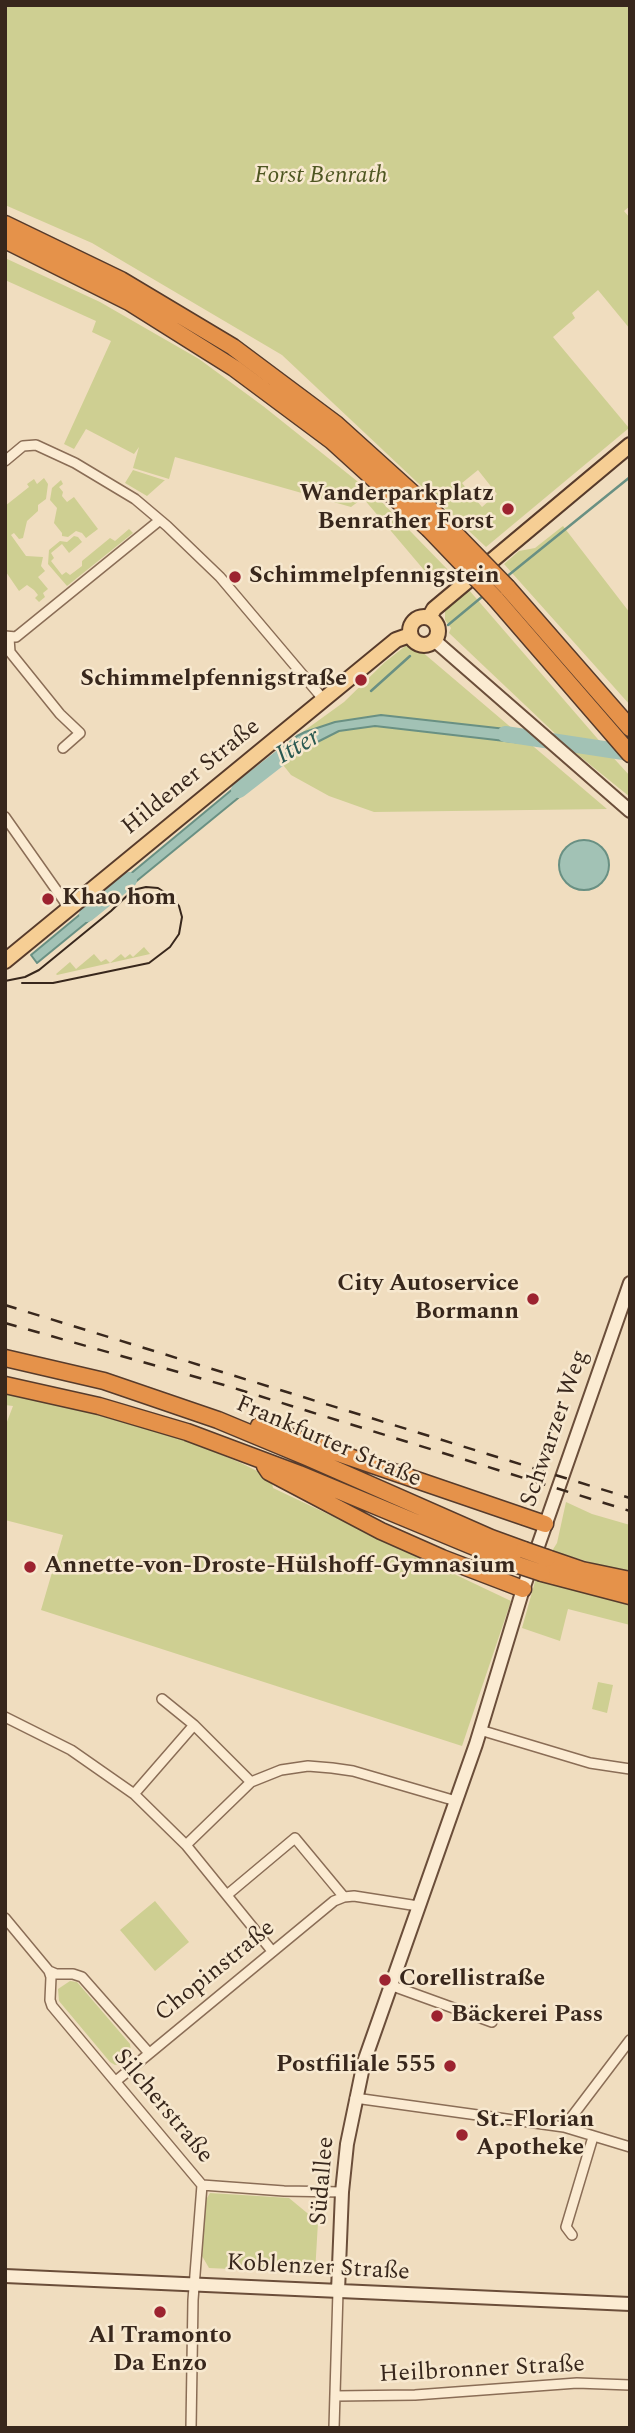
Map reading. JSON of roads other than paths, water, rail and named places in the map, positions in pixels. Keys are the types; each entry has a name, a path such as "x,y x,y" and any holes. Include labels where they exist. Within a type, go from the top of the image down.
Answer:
{"highway":[{"path":"5,224 121,279 233,347 336,424 630,728"},
{"path":"5,240 129,302 234,368 434,523"},
{"path":"501,593 630,754"},
{"name":"Frankfurter Straße","path":"5,1358 104,1381 218,1420 491,1538 521,1558"},
{"name":"Frankfurter Straße","path":"5,1385 99,1406 174,1428 630,1596"},
{"path":"218,1420 238,1419 545,1524"},
{"path":"262,1461 269,1472 382,1531 442,1558 523,1589"},
{"name":"Frankfurter Straße","path":"545,1566 630,1580"}],"main road":[{"name":"Hildener Straße","path":"5,961 396,640 410,635 411,626 416,619 429,618 434,609 630,445"},
{"path":"410,635 419,644 434,640 438,633 437,625 429,618"},
{"path":"434,640 630,811"},
{"name":"Schwarzer Weg","path":"523,1589 625,1311 630,1283"},
{"name":"Südallee","path":"338,2291 347,2144 363,2062 456,1801 523,1589"},
{"name":"Koblenzer Straße","path":"5,2276 630,2304"}],"street":[{"path":"5,461 23,446 36,445 117,487 160,520 220,578 324,699"},
{"path":"63,748 80,733 60,714 10,652 7,637 16,637 160,520"},
{"path":"5,817 69,908"},
{"path":"162,1699 251,1782"},
{"path":"5,1717 71,1750 134,1794 186,1845 272,1951"},
{"path":"134,1794 194,1726"},
{"path":"480,1730 590,1763 630,1769"},
{"path":"186,1845 251,1782 281,1770 308,1766 332,1768 456,1801"},
{"path":"227,1895 295,1838 344,1897 361,1896 418,1906"},
{"name":"Chopinstraße","path":"116,2081 272,1951 334,1901 344,1897"},
{"path":"5,1918 49,1971"},
{"name":"Silcherstraße","path":"49,1971 82,1977 149,2053"},
{"name":"Silcherstraße","path":"49,1971 52,2006 202,2185 194,2284 191,2428"},
{"path":"390,1985 492,2022"},
{"path":"564,2127 630,2040"},
{"path":"355,2098 564,2127 630,2147"},
{"path":"572,2235 566,2227 593,2137"},
{"path":"202,2185 342,2192"},
{"name":"Südallee","path":"334,2428 338,2291"},
{"name":"Heilbronner Straße","path":"336,2396 415,2395 577,2383 630,2385"}],"water":[{"path":"381,715 515,730 531,744 375,726 339,731 280,761 274,755 305,732 335,722"},
{"path":"563,741 603,745 609,753 572,750"},
{"path":"252,773 259,781 117,897 111,890"},
{"path":"584,840 601,848 609,865 601,882 584,890 567,882 559,865 567,848"},
{"path":"101,897 108,905 37,963 31,955"}],"waterway":[{"path":"505,578 630,477"},
{"path":"448,625 483,596"},
{"path":"371,691 410,656"},
{"name":"Itter","path":"505,734 630,753"},
{"name":"Itter","path":"239,790 293,748"},
{"name":"Itter","path":"87,914 129,880"}],"tram line":[{"path":"5,981 25,977 39,970 133,890 158,888 172,897 179,906 182,917 179,934 170,947 149,963 53,983 22,983"}],"railway":[{"path":"5,1305 630,1498"},
{"path":"5,1323 224,1385 630,1511"}],"place":[{"name":"Wanderparkplatz Benrather Forst","path":"508,509"},
{"name":"Schimmelpfennigstein","path":"235,577"},
{"name":"Schimmelpfennigstraße","path":"361,680"},
{"name":"Khao hom","path":"48,899"},
{"name":"City Autoservice Bormann","path":"533,1299"},
{"name":"Annette-von-Droste-Hülshoff-Gymnasium","path":"30,1567"},
{"name":"Corellistraße","path":"385,1980"},
{"name":"Bäckerei Pass","path":"437,2016"},
{"name":"Postfiliale 555","path":"450,2066"},
{"name":"St.-Florian Apotheke","path":"462,2135"},
{"name":"Al Tramonto Da Enzo","path":"160,2312"}],"park label":[{"name":"Forst Benrath","path":"321,177"}]}
